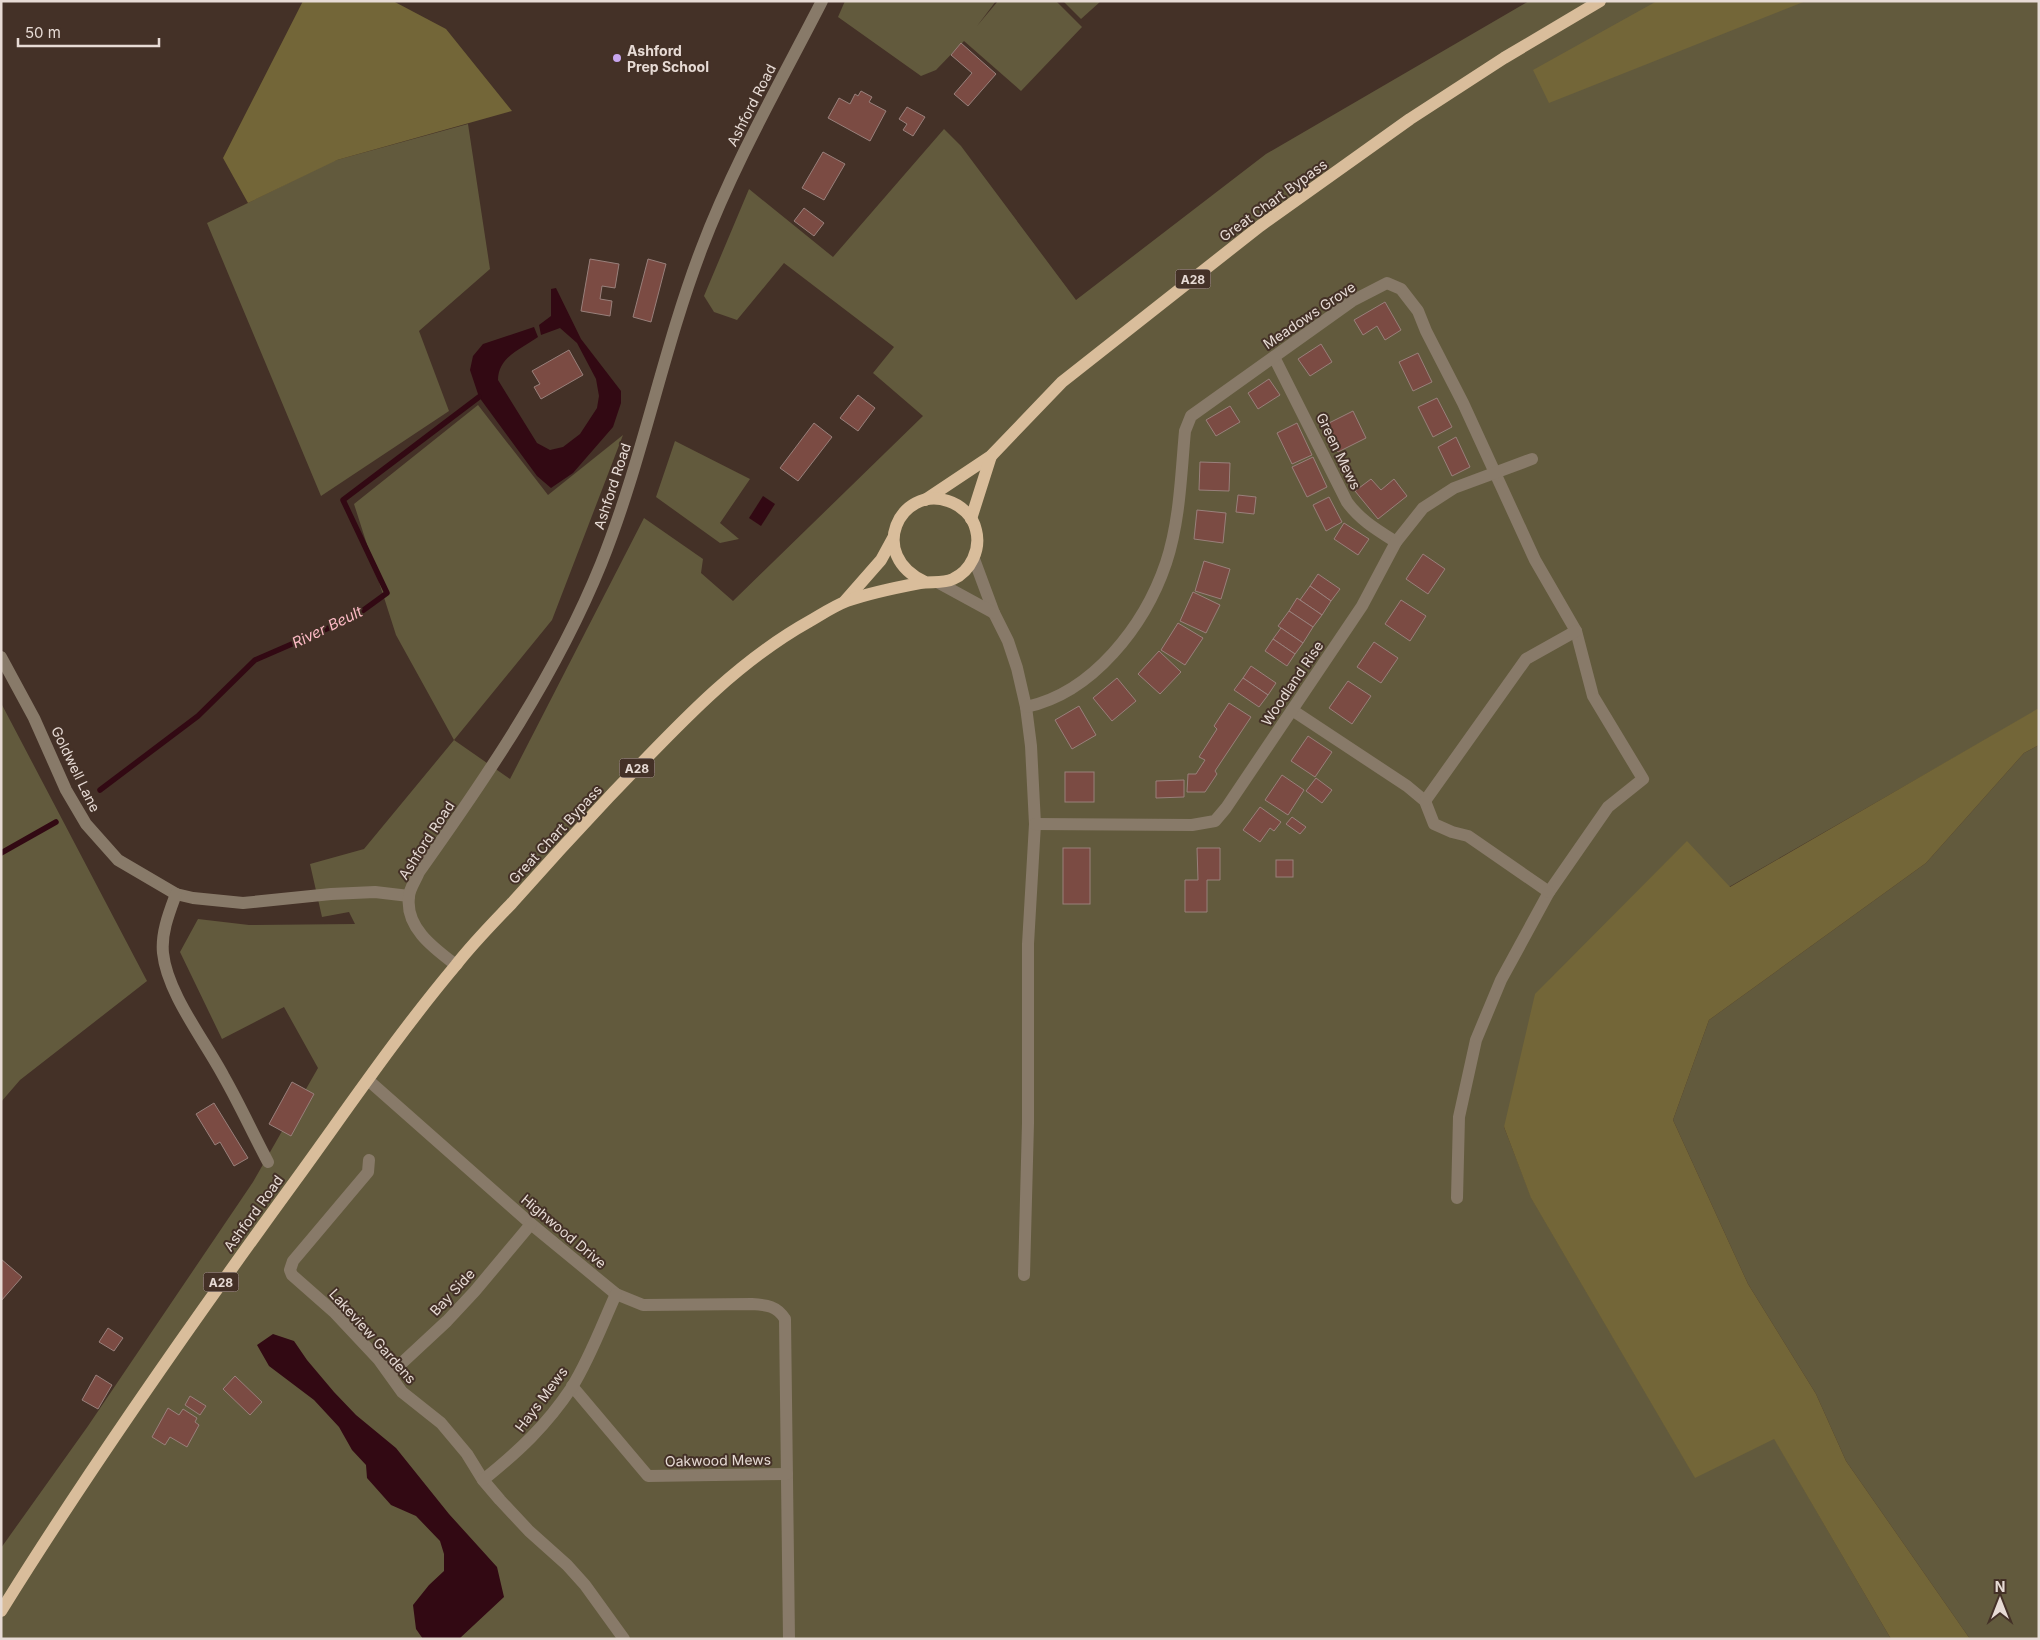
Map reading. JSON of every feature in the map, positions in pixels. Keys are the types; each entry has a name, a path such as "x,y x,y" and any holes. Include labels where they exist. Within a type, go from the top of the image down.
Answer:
{"main road":[{"name":"Great Chart Bypass","path":"925,500 991,456 1062,382 1260,226 1410,118 1504,58 1600,1"},
{"name":"Great Chart Bypass","path":"971,519 991,456"},
{"path":"938,499 951,502 963,509 971,519 976,531 978,545 974,559 965,571 954,579 939,583 925,582 912,576 901,566 895,552 894,538 896,525 903,514 913,505 925,500 938,499"},
{"name":"Great Chart Bypass","path":"845,601 881,560 894,538"},
{"name":"Great Chart Bypass","path":"456,965 581,826 702,702 758,654 799,627 845,601 925,582"},
{"name":"Ashford Road","path":"1,1610 29,1565 195,1319 368,1080 456,965"}],"street":[{"name":"Ashford Road","path":"456,965 428,944 415,926 408,906 408,896 419,872 514,733 574,624 601,565 626,496 671,343 701,250 758,123 822,1"},
{"name":"Meadows Grove","path":"1026,707 1045,703 1055,698 1079,683 1100,666 1120,645 1150,601 1166,562 1173,535 1185,431 1191,416 1352,301 1388,284 1401,289 1418,311 1426,331 1463,403 1535,560 1576,631 1593,696 1643,779 1608,807 1549,892"},
{"name":"Green Mews","path":"1274,358 1347,502 1364,522 1396,542"},
{"name":"Woodland Rise","path":"1035,824 1192,825 1215,821 1226,808 1362,606 1396,542 1423,508 1454,488 1532,459"},
{"path":"974,559 994,613 1011,650 1026,707 1031,746 1035,824 1028,944 1028,1123 1024,1275"},
{"path":"939,583 994,613"},
{"path":"1424,801 1526,658 1576,631"},
{"name":"Goldwell Lane","path":"1,656 34,718 66,790 86,824 118,860 176,894 193,898 243,903 349,893 375,892 408,896"},
{"path":"1292,710 1407,786 1424,801 1434,824 1452,832 1468,836 1549,892 1501,980 1476,1040 1459,1117 1457,1198"},
{"path":"176,894 165,922 163,953 167,973 177,996 224,1077 268,1162"},
{"name":"Highwood Drive","path":"368,1080 531,1224 616,1294 643,1305 752,1304 769,1305 780,1310 785,1319 787,1474"},
{"name":"Lakeview Gardens","path":"369,1160 368,1172 315,1233 293,1261 290,1270 298,1282 334,1312 390,1374 402,1392 441,1423 466,1454 483,1480 529,1531 567,1565 624,1639"},
{"name":"Bay Side","path":"390,1374 447,1321 531,1224"},
{"name":"Hays Mews","path":"483,1480 532,1438 572,1386 586,1362 616,1294"},
{"name":"Oakwood Mews","path":"572,1386 648,1476 787,1474"},
{"path":"787,1474 789,1639"}],"shaded area":[{"path":"303,1 393,1 446,29 512,111 337,160 248,203 223,158"},
{"path":"845,1 996,1 977,26 998,1 1056,1 1082,27 1021,91 964,41 936,70 921,76 838,17"},
{"path":"1063,1 1101,1 1081,19"},
{"path":"1529,1 2039,1 2039,709 1729,887 1504,1127 1532,1199 1695,1477 1774,1438 1891,1639 1,1639 1,1548 88,1426 253,1182 318,1068 284,1007 222,1039 180,952 198,919 249,925 355,924 349,912 322,917 310,864 364,849 454,740 510,779 644,518 703,559 701,573 733,601 923,416 873,373 894,347 784,263 737,320 714,312 704,296 749,189 833,257 944,129 961,146 1076,300 1266,154"},
{"path":"1657,1 1806,1 1549,103 1533,70"},
{"path":"468,124 490,269 419,331 449,411 321,496 207,223 333,161"},
{"path":"556,288 581,339 621,391 621,403 613,427 573,473 551,488 537,476 479,397 470,370 473,356 483,344 534,327 538,337 506,359 499,372 498,380 537,443 550,450 563,447 580,434 597,408 599,396 596,379 577,343 560,328 541,335 539,325 551,316 551,289"},
{"path":"478,405 548,495 623,435 552,620 454,740 396,635 354,504"},
{"path":"675,441 750,479 720,523 739,539 720,543 656,497"},
{"path":"763,496 775,504 761,526 749,518"},
{"path":"1,703 147,981 20,1080 1,1102"},
{"path":"2039,708 2039,745 2024,753 1926,863 1709,1020 1673,1120 1748,1284 1816,1394 1846,1461 1970,1639 1891,1639 1774,1439 1695,1478 1531,1198 1504,1127 1535,994 1687,841 1730,887"},
{"path":"2039,745 2039,1639 1970,1639 1846,1461 1816,1394 1748,1284 1673,1120 1709,1020 1926,863 2024,753"},
{"path":"273,1334 294,1341 334,1392 356,1415 396,1448 449,1514 497,1567 504,1597 459,1639 423,1639 416,1629 413,1605 429,1585 444,1571 444,1554 440,1541 416,1516 391,1505 367,1478 366,1465 352,1450 339,1427 314,1400 269,1366 257,1345"}],"building":[{"path":"961,43 996,74 968,106 954,94 972,73 951,55"},
{"path":"861,91 872,97 869,102 886,111 870,141 828,118 839,98 850,104 855,94 858,96"},
{"path":"907,107 925,117 913,136 903,130 907,124 899,119"},
{"path":"823,152 845,164 824,200 802,188"},
{"path":"804,208 824,223 814,236 794,221"},
{"path":"590,259 619,264 615,288 602,286 600,299 612,301 610,316 581,311"},
{"path":"648,259 666,264 651,322 633,317"},
{"path":"1385,302 1401,330 1385,340 1377,326 1363,335 1354,320"},
{"path":"1321,344 1332,362 1310,376 1298,359"},
{"path":"569,350 583,375 541,399 534,387 540,384 532,371"},
{"path":"1418,353 1432,382 1413,391 1399,362"},
{"path":"1269,379 1280,395 1258,409 1248,393"},
{"path":"858,395 875,408 858,431 840,418"},
{"path":"1437,398 1452,427 1433,437 1418,407"},
{"path":"1230,406 1240,422 1216,436 1206,420"},
{"path":"1353,411 1366,438 1338,452 1325,425"},
{"path":"814,423 832,437 798,481 780,468"},
{"path":"1297,423 1312,455 1292,464 1277,433"},
{"path":"1456,437 1470,467 1452,476 1438,447"},
{"path":"1313,457 1327,487 1307,497 1292,467"},
{"path":"1200,462 1230,463 1229,491 1199,490"},
{"path":"1371,479 1381,490 1394,479 1407,496 1378,519 1355,491"},
{"path":"1238,495 1256,497 1254,514 1236,512"},
{"path":"1329,497 1342,522 1326,531 1313,505"},
{"path":"1197,510 1226,513 1223,543 1194,539"},
{"path":"1344,523 1369,539 1358,555 1334,539"},
{"path":"1423,554 1445,569 1428,594 1406,579"},
{"path":"1204,561 1230,569 1221,599 1195,591"},
{"path":"1318,574 1340,589 1331,601 1310,586"},
{"path":"1310,586 1331,601 1322,615 1300,600"},
{"path":"1193,592 1220,605 1206,633 1180,621"},
{"path":"1297,598 1322,615 1313,627 1289,611"},
{"path":"1401,600 1426,616 1410,641 1385,624"},
{"path":"1289,611 1313,627 1303,643 1278,626"},
{"path":"1178,623 1203,638 1185,665 1161,650"},
{"path":"1281,628 1303,643 1295,654 1273,639"},
{"path":"1273,639 1295,654 1287,666 1265,651"},
{"path":"1374,642 1398,658 1381,683 1357,667"},
{"path":"1159,651 1181,672 1160,694 1138,674"},
{"path":"1251,666 1276,683 1268,695 1243,678"},
{"path":"1117,678 1136,701 1112,721 1093,698"},
{"path":"1243,678 1268,695 1259,707 1234,690"},
{"path":"1348,681 1371,696 1352,724 1329,708"},
{"path":"1229,703 1251,717 1215,771 1217,774 1205,792 1187,792 1188,774 1196,774 1205,760 1199,757 1217,729 1214,726"},
{"path":"1079,706 1096,735 1072,749 1055,720"},
{"path":"1308,736 1332,752 1315,777 1291,761"},
{"path":"1065,772 1094,772 1094,802 1065,802"},
{"path":"1282,775 1304,790 1288,815 1265,800"},
{"path":"1316,778 1332,790 1322,803 1306,791"},
{"path":"1184,780 1184,797 1156,798 1156,781"},
{"path":"1260,807 1281,822 1274,831 1270,828 1260,842 1243,830"},
{"path":"1292,817 1306,827 1300,834 1286,824"},
{"path":"1063,848 1090,848 1090,904 1063,904"},
{"path":"1197,848 1220,848 1220,880 1207,880 1207,912 1185,912 1185,880 1198,880"},
{"path":"1276,860 1293,860 1293,877 1276,877"},
{"path":"292,1082 314,1094 291,1136 269,1124"},
{"path":"214,1103 248,1158 234,1166 220,1142 215,1145 196,1114"},
{"path":"1,1259 22,1277 1,1301"},
{"path":"108,1328 123,1338 114,1351 99,1342"},
{"path":"96,1375 112,1385 98,1409 82,1400"},
{"path":"235,1376 262,1402 250,1415 223,1389"},
{"path":"190,1396 206,1406 200,1415 185,1405"},
{"path":"168,1408 179,1415 183,1409 197,1418 195,1422 199,1425 187,1447 170,1437 165,1445 152,1437"}],"waterway":[{"name":"River Beult","path":"100,790 198,716 255,660 354,617 387,593 343,500 479,397"},
{"name":"River Beult","path":"1,853 56,822"}],"place":[{"name":"Ashford Prep School","path":"617,58"}]}
